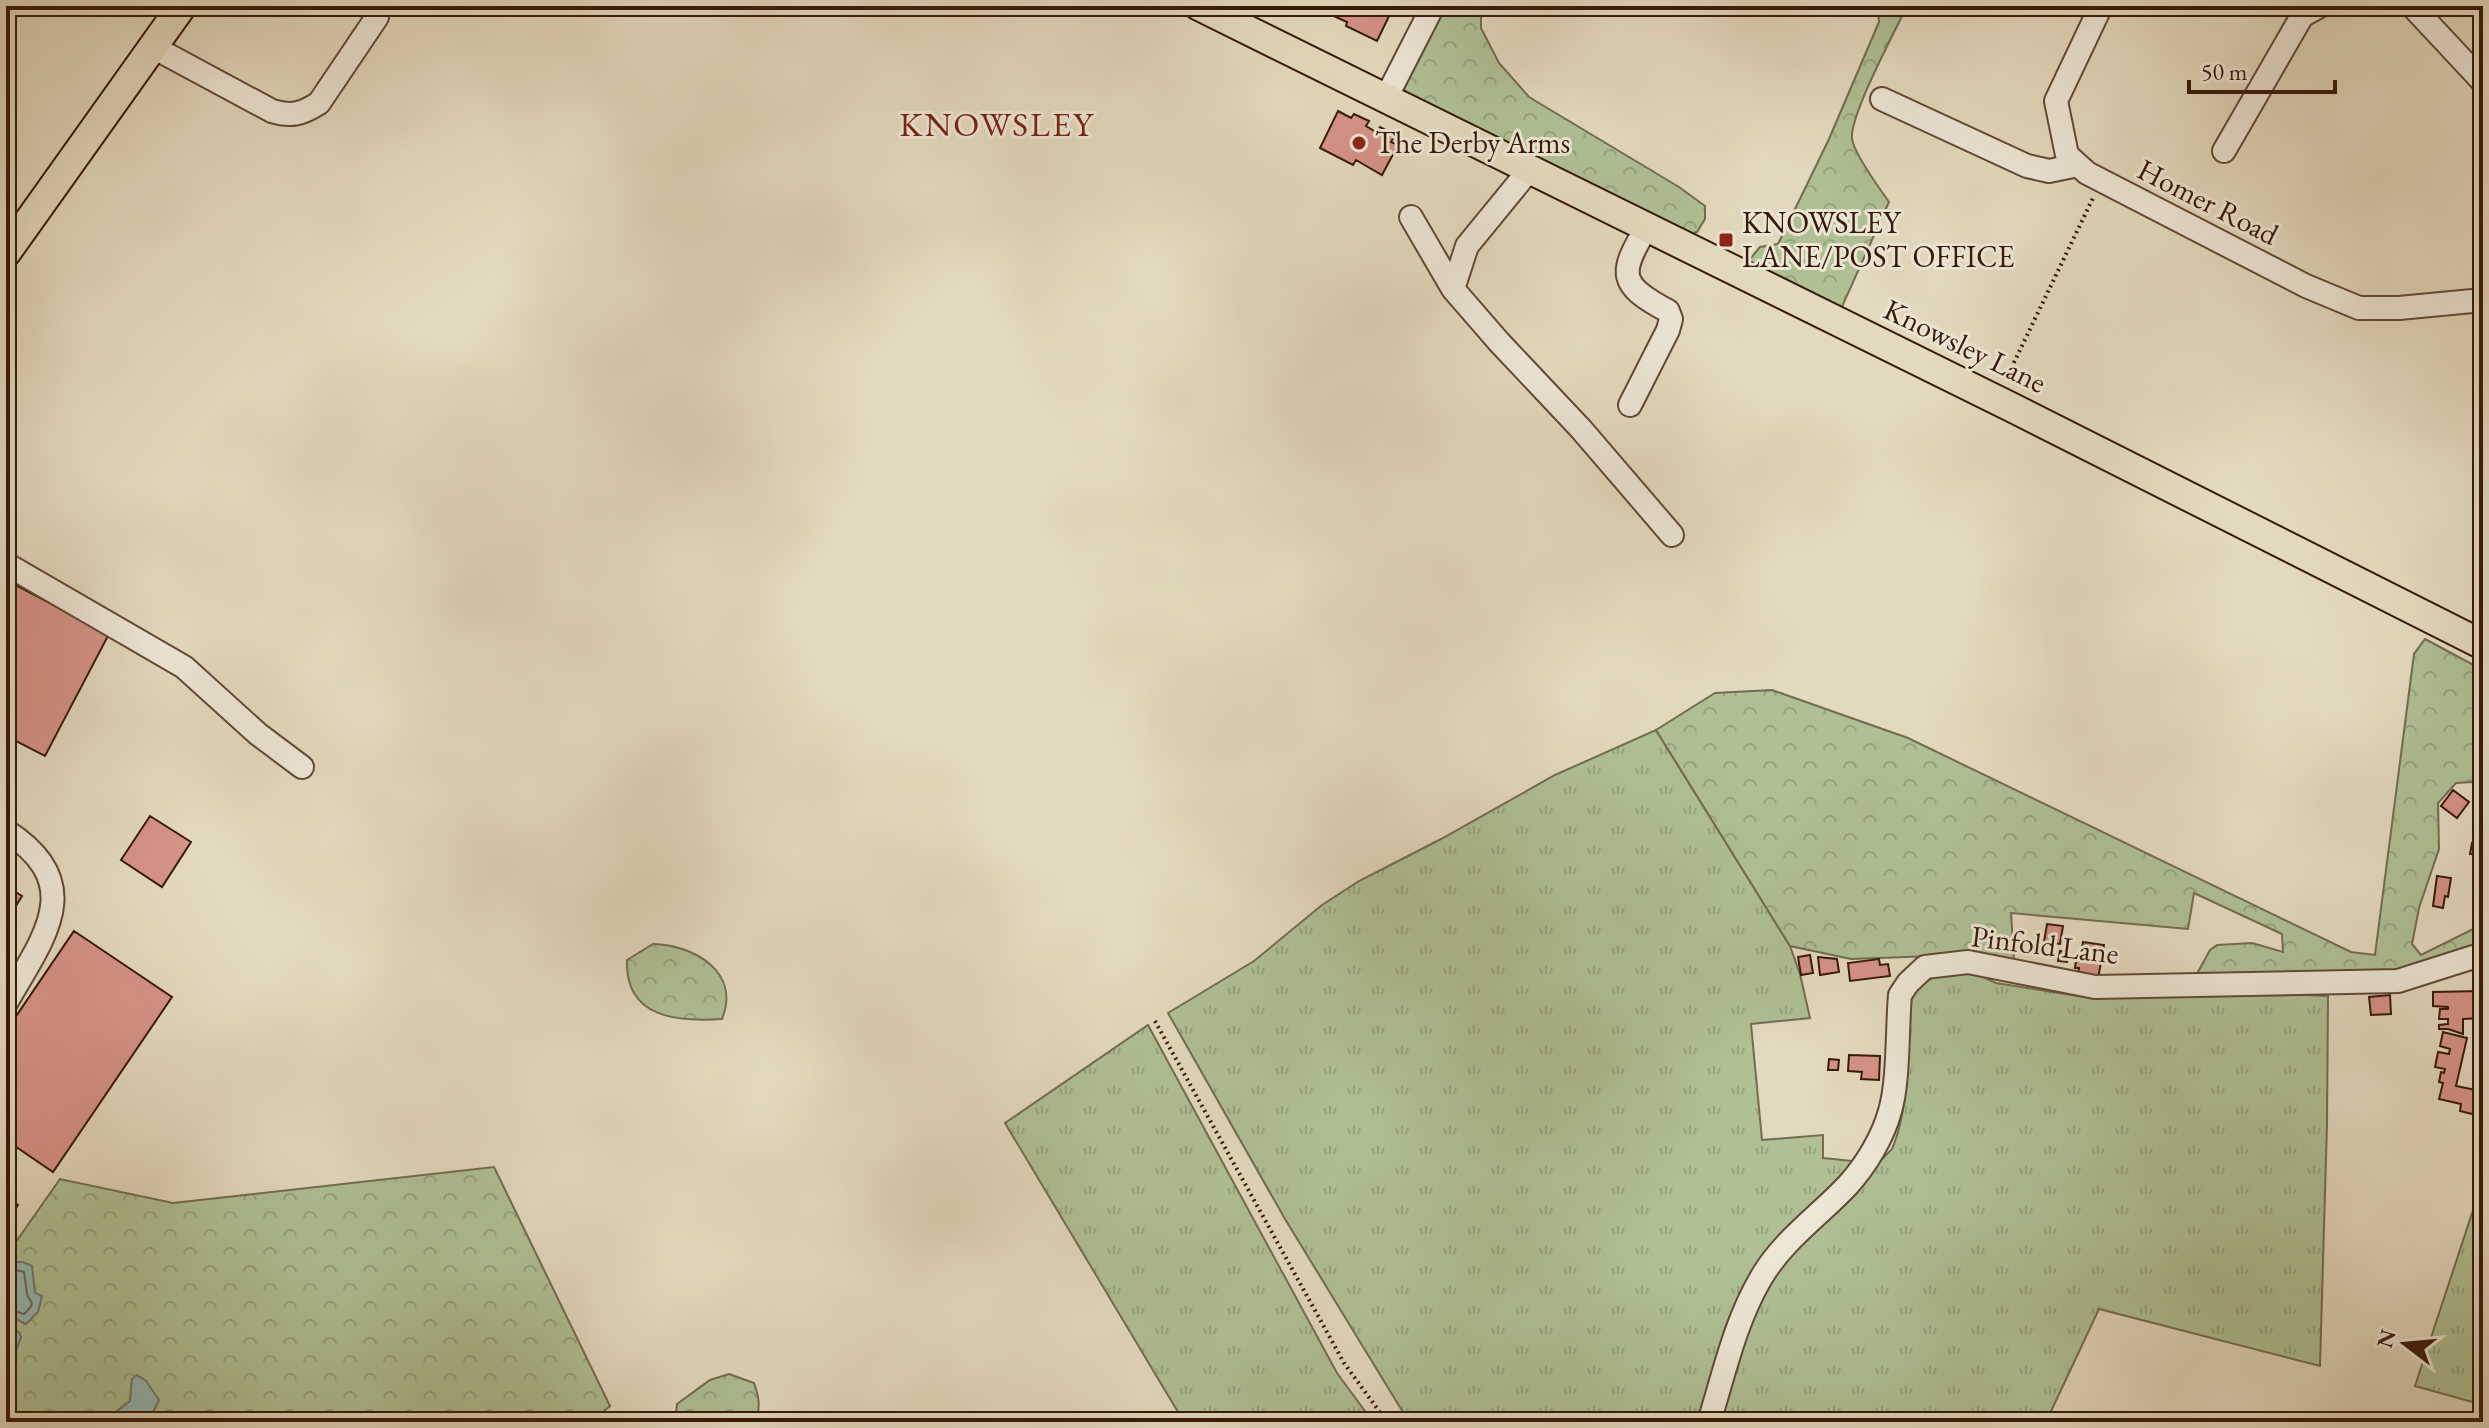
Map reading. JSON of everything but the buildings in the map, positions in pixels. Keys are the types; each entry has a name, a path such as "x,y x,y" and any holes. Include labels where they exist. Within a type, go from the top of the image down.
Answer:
{"main road":[{"path":"6,253 182,6"},
{"name":"Knowsley Lane","path":"1207,8 2483,645"}],"street":[{"path":"1386,98 1433,6"},
{"path":"2078,165 2067,155 2056,101 2101,6"},
{"path":"2224,151 2302,16 2320,6"},
{"path":"2412,6 2482,78"},
{"path":"153,47 272,111 288,116 305,112 319,103 377,17"},
{"path":"1882,99 2027,166 2049,171 2078,165"},
{"name":"Homer Road","path":"2078,165 2102,181 2306,286 2359,308 2399,308 2483,300"},
{"path":"1453,289 1467,246 1530,169"},
{"path":"1411,217 1453,289 1581,429 1672,535"},
{"path":"1630,405 1671,319 1668,311 1638,294 1627,277 1633,251 1647,227"},
{"path":"6,564 184,667 258,734 302,767"},
{"path":"6,831 43,862 52,884 54,901 41,942 6,1003"},
{"name":"Pinfold Lane","path":"1709,1422 1743,1316 1761,1277 1779,1252 1849,1184 1883,1129 1891,1109 1900,995 1925,967 1968,962 2095,987 2386,982 2483,954"}],"path":[{"path":"1997,400 2102,181"},
{"path":"1155,1021 1344,1363 1387,1422"}],"green space":[{"path":"1443,6 1481,6 1481,28 1499,63 1529,97 1679,187 1705,206 1705,219 1697,232 1688,234 1399,92"},
{"path":"1877,6 1907,6 1865,93 1852,138 1862,161 1889,202 1841,309 1746,264 1760,247 1778,244 1829,139 1879,22"},
{"path":"2425,639 2483,670 2483,784 2456,783 2438,803 2439,849 2419,908 2412,944 2421,955 2483,924 2483,944 2397,977 2193,981 2210,950 2217,945 2252,943 2283,952 2282,934 2194,893 2188,929 2011,913 2014,959 1962,955 1851,959 1790,946 1656,730 1715,693 1772,690 1908,738 2351,952 2375,955 2414,654"},
{"path":"1656,730 1790,946 1800,974 1810,1018 1751,1024 1762,1140 1823,1135 1823,1158 1853,1161 1835,1183 1772,1244 1701,1422 1411,1422 1285,1219 1168,1013 1254,961 1322,905 1359,881 1555,775"},
{"path":"653,944 684,950 710,964 725,988 722,1019 672,1017 644,1005 629,979 627,960"},
{"path":"1964,968 1996,983 2091,998 2226,992 2328,996 2320,1366 2099,1309 2046,1422 1717,1422 1758,1296 1772,1272 1892,1149 1905,1093 1909,992 1941,973"},
{"path":"1148,1025 1337,1373 1373,1422 1184,1422 1005,1123"},
{"path":"494,1167 610,1406 591,1422 139,1422 132,1379 130,1401 103,1422 6,1422 6,1377 21,1337 6,1326 6,1314 26,1324 41,1296 36,1295 12,1262 6,1266 6,1256 60,1179 173,1203"},
{"path":"2483,1180 2483,1405 2415,1386"},
{"path":"729,1374 754,1383 759,1402 755,1422 678,1422 677,1404 710,1380"}],"water":[{"path":"12,1262 32,1266 35,1293 42,1296 38,1312 26,1324 6,1314 6,1289 10,1286 6,1279 6,1266"},
{"path":"6,1326 19,1332 21,1337 6,1377"},
{"path":"137,1375 146,1381 159,1400 152,1414 139,1414 139,1422 103,1422 130,1401 132,1379"}],"place":[{"name":"The Derby Arms","path":"1359,143"},
{"name":"KNOWSLEY LANE/POST OFFICE","path":"1726,240"}],"district":[{"name":"KNOWSLEY","path":"997,124"}]}
